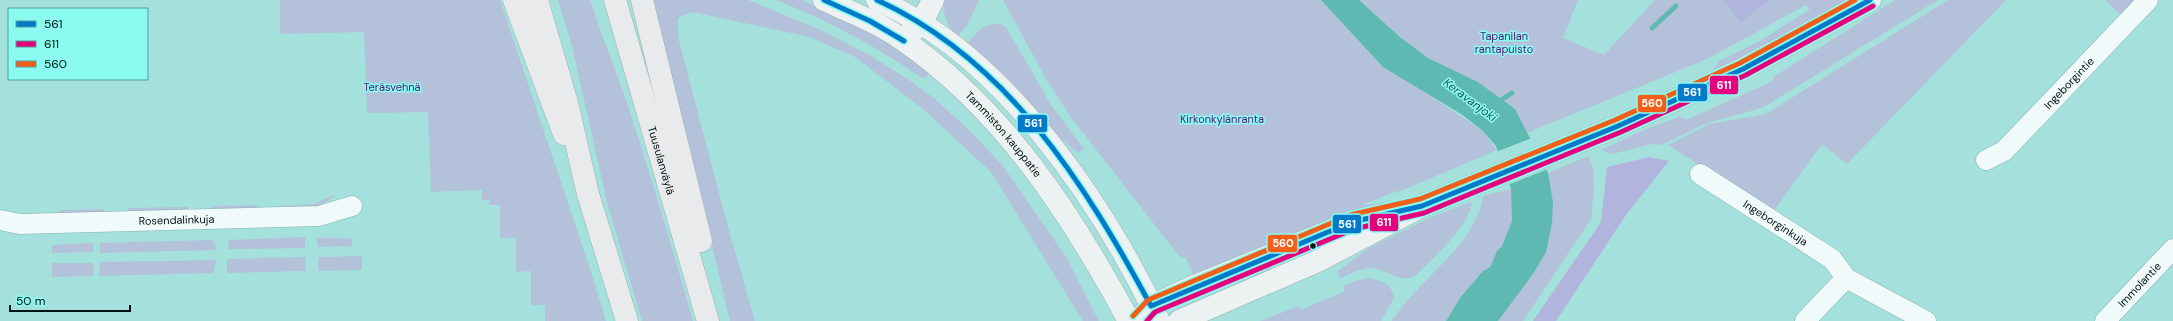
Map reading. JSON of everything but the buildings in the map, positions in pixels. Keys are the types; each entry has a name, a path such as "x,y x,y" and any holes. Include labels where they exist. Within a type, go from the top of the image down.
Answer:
{"highway":[{"path":"514,0 553,108 588,194"},
{"path":"537,0 567,103 588,194 627,321"},
{"name":"Tuusulanväylä","path":"614,0 708,320"},
{"path":"642,0 703,249 708,320"}],"main road":[{"name":"Tammiston kauppatie","path":"824,0 870,21 902,40 939,69 978,104 1022,152 1056,198 1128,321"},
{"path":"877,0 903,5 921,24 956,48 998,87 1031,121 1058,153 1104,223 1149,316 1352,222 1422,206"},
{"path":"902,40 921,24 933,0"},
{"path":"1178,321 1313,263 1422,206 1618,126 1744,69 1870,0"},
{"path":"902,40 903,5"}],"street":[{"name":"Ingeborgintie","path":"1986,160 2004,151 2148,0"},
{"name":"Ingeborginkuja","path":"1700,174 1832,259 1846,278"},
{"name":"Rosendalinkuja","path":"0,220 20,224 319,216 352,206"},
{"name":"Immolantie","path":"2105,321 2172,253"},
{"path":"1805,321 1846,278 1926,321"}],"green space":[{"name":"Teräsvehnä","path":"280,0 500,0 606,321 545,321 545,305 531,305 531,271 516,272 516,238 500,238 500,205 488,205 490,200 482,200 482,190 431,192 428,112 367,113 364,32 280,34"},
{"path":"558,0 590,0 635,127 693,321 642,321 607,202 572,46"},
{"path":"653,0 748,0 821,30 871,56 906,78 935,99 972,133 1003,166 1066,257 1099,321 1083,321 991,172 922,108 855,57 810,37 692,12 678,18 678,37 725,216 755,321 730,321"},
{"path":"776,0 802,0 860,27 889,43 930,72 925,78 920,77 851,34"},
{"path":"944,0 979,0 968,24 957,37 946,20"},
{"name":"Kirkonkylänranta","path":"1003,0 1321,0 1383,67 1398,75 1482,130 1497,150 1403,190 1362,205 1381,203 1387,205 1194,276 1186,258 1179,256 1070,116 1045,77"},
{"name":"Tapanilan rantapuisto","path":"1359,0 1578,0 1563,38 1604,55 1655,0 1848,0 1712,72 1719,61 1760,41 1810,9 1806,5 1707,59 1527,133 1515,109 1478,82 1428,58 1400,37"},
{"path":"1895,0 1938,0 1762,108 1707,123 1661,145 1652,144 1612,154 1601,150 1644,130 1679,117 1688,119 1771,82 1775,76"},
{"path":"1948,0 2006,0 1847,164 1822,144 1773,212 1668,145 1709,124 1766,114"},
{"path":"2105,0 2139,0 2123,17"},
{"path":"993,24 1000,24 1006,27 1051,105 1084,149 1078,153 1051,130 965,45 982,28"},
{"path":"1588,156 1593,168 1594,189 1591,219 1523,321 1498,321 1533,274 1553,202 1548,173"},
{"path":"1511,189 1512,221 1502,246 1497,251 1490,267 1482,272 1460,298 1446,321 1392,321 1416,291 1458,247 1478,214 1483,196"},
{"path":"336,194 323,203 309,208 278,209 278,206 314,204"},
{"path":"1471,202 1470,210 1458,231 1440,252 1415,276 1403,278 1381,270 1366,268 1340,278 1337,272 1367,249 1431,217"},
{"path":"257,205 257,210 212,211 212,206"},
{"path":"189,207 189,211 129,212 128,208"},
{"path":"104,209 104,214 59,214 59,210"},
{"path":"305,237 305,248 228,249 229,240"},
{"path":"317,238 351,238 352,246 318,247"},
{"path":"212,240 215,242 216,250 100,253 100,243"},
{"path":"93,243 93,252 52,253 52,245"},
{"path":"362,256 362,270 318,271 318,257"},
{"path":"305,257 306,271 227,273 227,259"},
{"path":"216,260 213,273 99,276 100,262"},
{"path":"52,263 93,263 94,276 52,277"},
{"path":"1369,278 1386,284 1393,293 1394,298 1381,321 1260,321 1299,306 1301,310 1345,291 1343,286"}],"shaded area":[{"path":"1723,0 1770,0 1741,22"},
{"path":"1649,157 1669,161 1626,215 1556,321 1533,321 1601,222 1607,167"}],"water":[{"name":"Keravanjoki","path":"1321,0 1359,0 1400,37 1428,58 1478,82 1515,109 1548,173 1553,202 1552,223 1546,252 1533,274 1498,321 1446,321 1460,298 1482,272 1490,267 1497,251 1502,246 1512,221 1511,189 1496,146 1482,130 1461,114 1383,67"}],"pier":[{"path":"1532,138 1548,169 1508,185 1496,152"}],"waterway":[{"path":"1652,28 1676,6"},
{"path":"1501,100 1512,93"}],"transit line":[{"name":"561","path":"824,0 870,21 904,41"},
{"name":"561","path":"877,0 924,25 966,56 1004,91 1038,130 1070,171 1099,215 1151,306 1352,222 1422,206 1618,126 1743,69 1870,0"},
{"name":"560","path":"1133,316 1148,300 1350,215 1420,199 1615,120 1740,63 1855,0"},
{"name":"611","path":"1147,321 1155,312 1354,229 1424,213 1621,132 1746,75 1873,6"}]}
